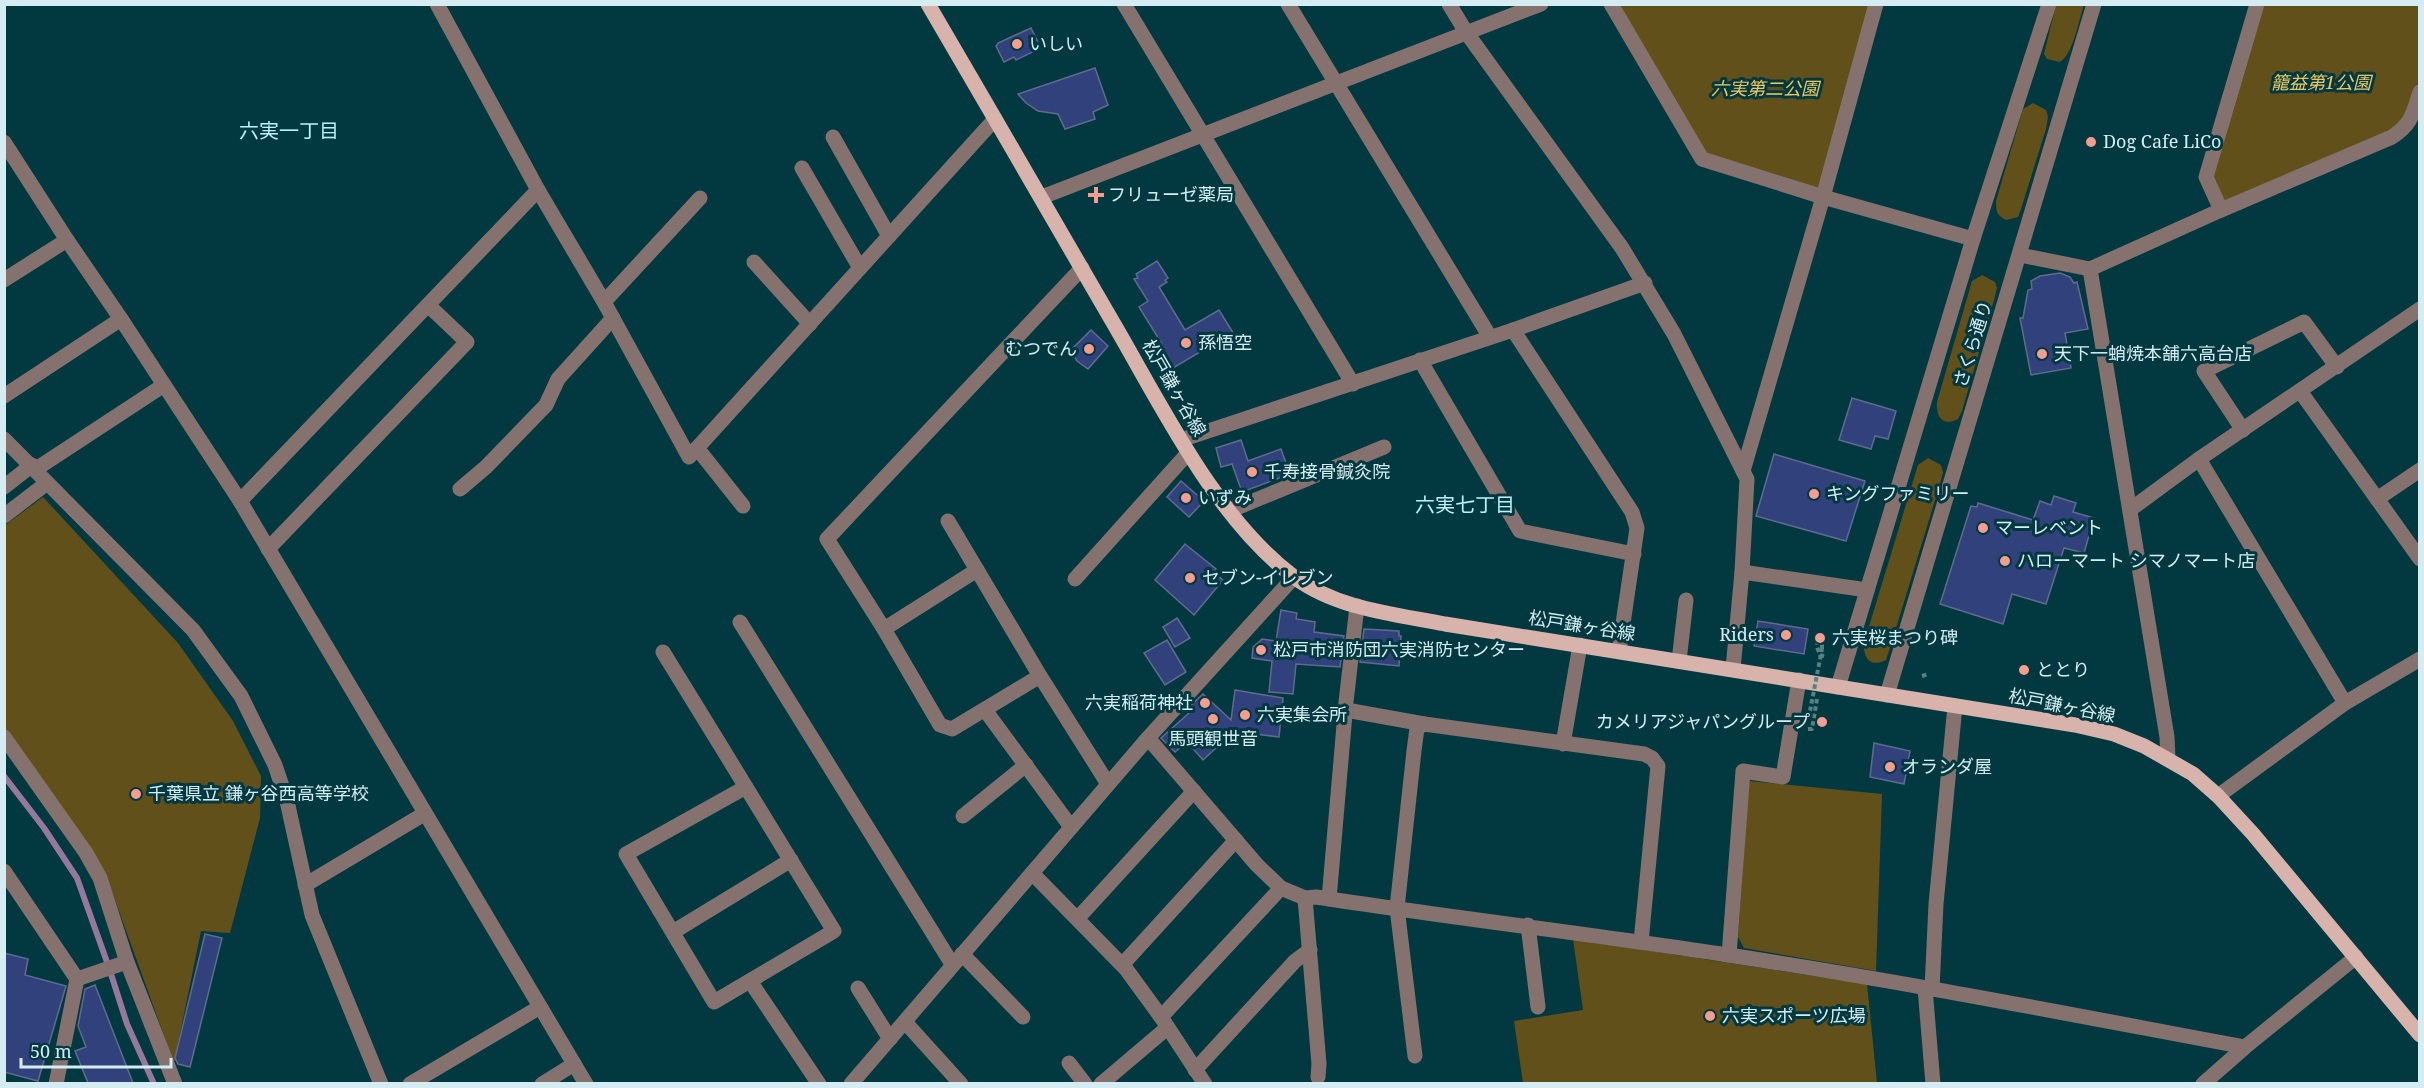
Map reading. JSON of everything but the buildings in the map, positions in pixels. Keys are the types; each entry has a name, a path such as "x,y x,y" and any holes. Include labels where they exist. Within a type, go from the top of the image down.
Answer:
{"main road":[{"name":"松戸鎌ヶ谷線","path":"928,4 1185,446 1230,511 1266,552 1294,577 1323,594 1357,606 1445,624 2075,725 2114,734 2144,746 2193,774 2218,796 2253,834 2420,1035"}],"street":[{"path":"437,4 538,190 604,302 689,457 995,119"},
{"path":"1124,4 1353,384"},
{"path":"1288,4 1490,337"},
{"path":"1449,4 1466,32 1645,283 1674,334 1747,480 1742,572 1733,669"},
{"path":"1042,197 1541,4"},
{"path":"1611,4 1702,159 1823,197 1973,239"},
{"name":"さくら通り","path":"1838,687 1973,239 2049,4"},
{"name":"さくら通り","path":"1887,695 2094,4"},
{"path":"2221,210 2206,177 2257,4"},
{"path":"1743,471 1823,197 1872,5"},
{"path":"2020,255 2090,269 2392,137 2405,128 2420,92"},
{"path":"833,137 889,236"},
{"path":"4,142 240,501 586,1083"},
{"path":"801,168 860,268"},
{"path":"240,501 538,190"},
{"path":"604,302 700,198"},
{"path":"4,280 67,240"},
{"path":"754,262 810,324"},
{"path":"1040,676 952,729 940,725 884,629 827,539 1082,268"},
{"path":"2090,269 2168,737 2168,758"},
{"path":"1075,579 1185,446 1420,360 1645,283"},
{"path":"268,549 468,342 428,305"},
{"path":"2131,509 2199,459 2420,309"},
{"path":"460,489 486,467 546,405 558,380 613,318"},
{"path":"4,396 121,319"},
{"path":"2243,430 2204,371 2304,322 2337,367"},
{"path":"1513,330 1632,512 1637,528 1619,651"},
{"path":"1420,360 1520,531 1634,554"},
{"path":"4,487 164,385"},
{"path":"2300,391 2420,560"},
{"path":"4,439 193,630 242,696 274,765 286,801 312,915 381,1083"},
{"path":"1230,511 1384,447"},
{"path":"697,448 743,506"},
{"path":"2199,459 2345,703"},
{"path":"2377,499 2420,470"},
{"path":"4,516 47,483"},
{"path":"948,521 1040,676 1108,784"},
{"path":"884,629 977,570"},
{"path":"1742,572 1868,590"},
{"path":"851,1083 1148,738 1294,577"},
{"path":"1679,661 1686,600"},
{"path":"1329,899 1357,606"},
{"path":"740,622 957,959 1023,1017"},
{"path":"1563,744 1580,645"},
{"path":"663,652 746,786 834,931 714,1002 626,854 746,786"},
{"path":"2218,796 2345,703 2420,660"},
{"path":"1729,955 1743,771 1783,777 1799,680"},
{"path":"1933,1083 1929,989 1956,706"},
{"path":"985,710 1071,827"},
{"path":"1346,710 1424,724 1644,754 1652,758 1658,766 1641,942"},
{"path":"1415,1056 1397,908 1413,751 1417,728 1424,724"},
{"path":"4,737 86,853 100,878 127,962 175,1083"},
{"path":"1148,738 1236,840 1281,888 1305,898 1329,899 1528,925 1729,955 2245,1047"},
{"path":"963,816 1026,765"},
{"path":"1078,918 1194,791"},
{"path":"305,885 424,814"},
{"path":"1122,965 1236,840"},
{"path":"673,932 791,860"},
{"path":"4,872 77,979 56,1083"},
{"path":"1032,873 1122,965 1205,1083"},
{"path":"1101,1083 1164,1023 1281,888"},
{"path":"1305,898 1319,1064 1317,1081"},
{"path":"1528,925 1538,1007"},
{"path":"1195,1070 1295,961 1310,950"},
{"path":"2203,1083 2356,957"},
{"path":"77,979 127,962"},
{"path":"750,981 819,1083"},
{"path":"858,988 890,1039"},
{"path":"410,1083 540,1008"},
{"path":"904,1022 961,1083"},
{"path":"1069,1063 1085,1083"},
{"path":"542,1083 574,1064"}],"path":[{"path":"1810,711 1822,649 1822,636 1818,635 1817,647 1820,655 1826,657"},
{"path":"1922,676 1928,674"},
{"path":"1812,729 1818,695"}],"green space":[{"name":"六実第二公園","path":"1866,4 1875,7 1823,197 1702,159 1611,5"},
{"path":"2056,5 2084,5 2072,45 2060,62 2047,59 2044,54"},
{"name":"籠益第1公園","path":"2264,5 2419,5 2420,52 2415,100 2405,128 2221,210 2206,177"},
{"path":"2033,103 2046,110 2048,117 2046,129 2018,217 2006,220 1997,212 1996,201 2023,109"},
{"path":"1982,275 1995,282 1997,288 1962,411 1958,419 1948,422 1939,416 1937,402 1972,281"},
{"path":"1928,458 1941,465 1943,472 1940,484 1886,660 1872,662 1866,657 1864,643 1918,465"},
{"name":"千葉県立 鎌ヶ谷西高等学校","path":"43,497 178,643 233,721 261,776 260,818 230,933 201,931 174,1063 107,878 90,848 5,729 4,526"},
{"path":"1749,781 1882,794 1876,971 1744,948 1738,937"},
{"name":"六実スポーツ広場","path":"1573,939 1867,984 1877,1083 1523,1083 1514,1021 1583,1010"}],"waterway":[{"path":"4,776 44,828 77,878 107,962"},
{"path":"111,974 127,1024 154,1084"}],"place":[{"name":"いしい","path":"1017,44"},
{"name":"Dog Cafe LiCo","path":"2091,142"},
{"name":"フリューゼ薬局","path":"1096,195"},
{"name":"孫悟空","path":"1186,343"},
{"name":"むつでん","path":"1089,349"},
{"name":"天下一蛸焼本舗六高台店","path":"2042,354"},
{"name":"千寿接骨鍼灸院","path":"1252,472"},
{"name":"キングファミリー","path":"1814,494"},
{"name":"いずみ","path":"1186,498"},
{"name":"マーレベント","path":"1983,528"},
{"name":"ハローマート シマノマート店","path":"2005,561"},
{"name":"セブン-イレブン","path":"1190,578"},
{"name":"Riders","path":"1786,635"},
{"name":"六実桜まつり碑","path":"1820,638"},
{"name":"松戸市消防団六実消防センター","path":"1261,650"},
{"name":"ととり","path":"2024,670"},
{"name":"六実稲荷神社","path":"1205,703"},
{"name":"六実集会所","path":"1245,715"},
{"name":"馬頭観世音","path":"1213,719"},
{"name":"カメリアジャパングループ","path":"1822,722"},
{"name":"オランダ屋","path":"1890,767"},
{"name":"千葉県立 鎌ヶ谷西高等学校","path":"136,794"},
{"name":"六実スポーツ広場","path":"1710,1016"}],"district":[{"name":"六実一丁目","path":"289,131"},
{"name":"六実七丁目","path":"1465,505"}]}
